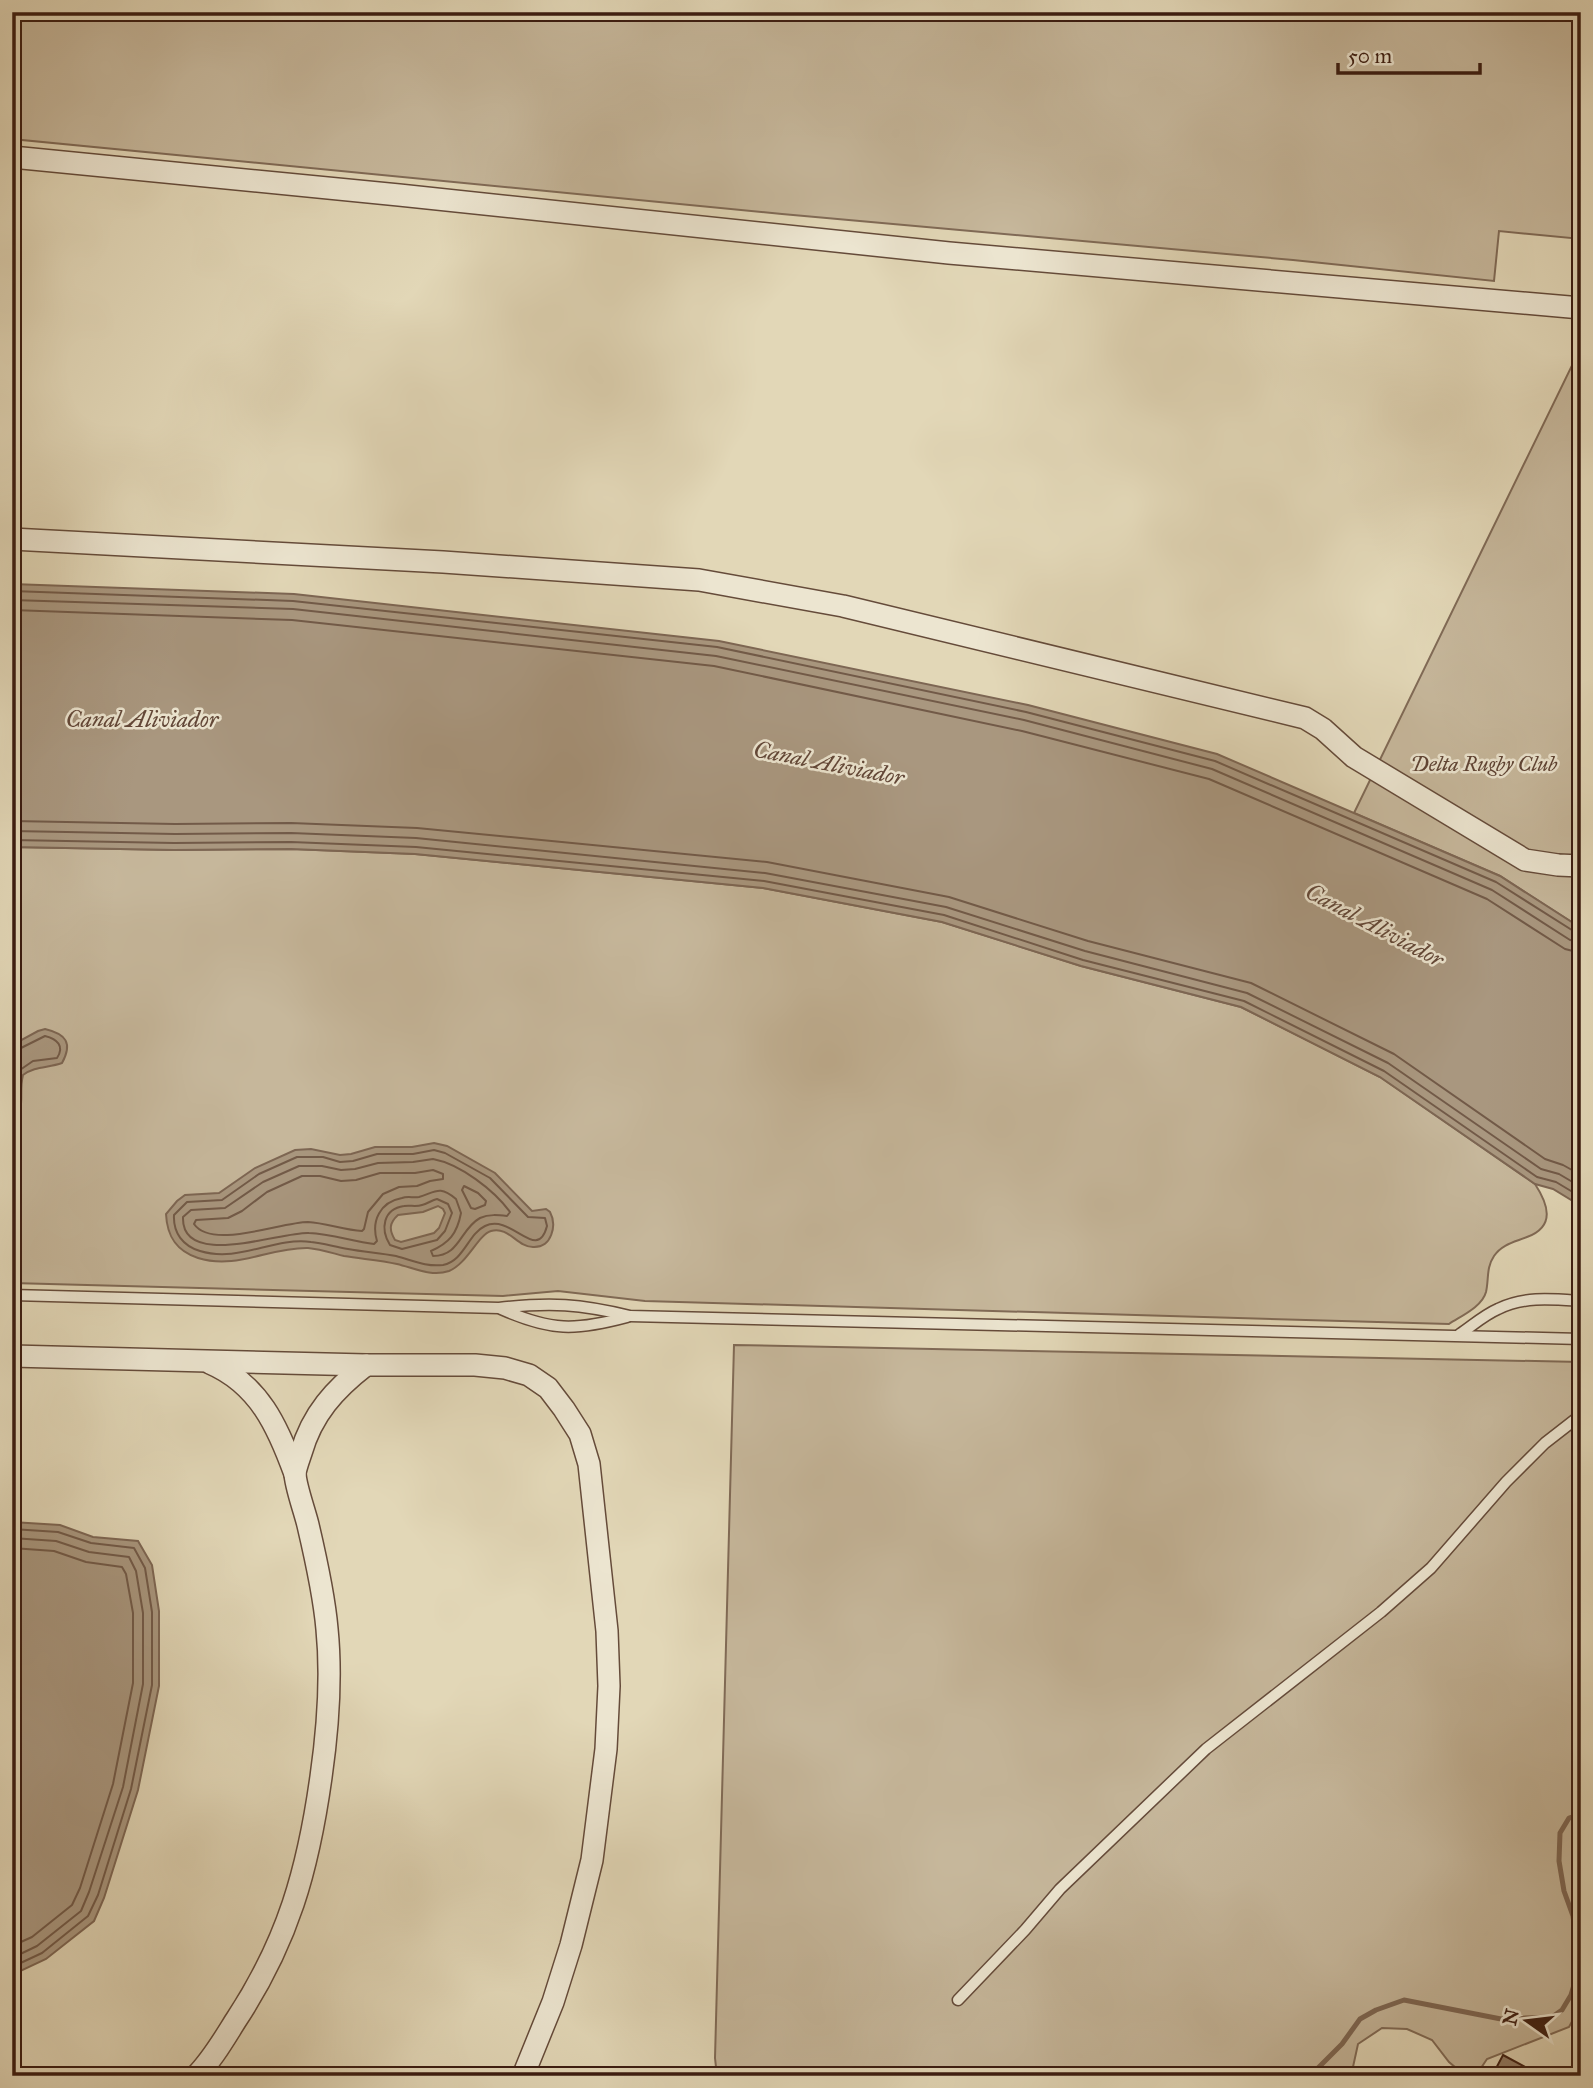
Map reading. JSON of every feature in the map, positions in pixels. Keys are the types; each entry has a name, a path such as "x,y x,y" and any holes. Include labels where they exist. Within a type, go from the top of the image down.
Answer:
{"street":[{"path":"12,157 949,253 1581,308"},
{"path":"12,539 443,562 699,580 843,606 1305,718 1323,729 1354,757 1525,860 1581,866"},
{"path":"12,1356 366,1365 475,1365 505,1368 529,1375 548,1388 564,1409 580,1434 589,1464 607,1631 607,1749 592,1860 571,1945 553,2002 523,2076"},
{"path":"195,2076 223,2042 256,1990 295,1903 317,1809 326,1745 330,1683 327,1628 318,1564 295,1474 280,1433 251,1391 225,1369 202,1360"},
{"path":"295,1474 304,1443 316,1417 342,1384 366,1365"}],"lane":[{"path":"12,1295 499,1308 566,1304 630,1316 1581,1339"},
{"path":"1460,1334 1496,1309 1516,1302 1531,1299 1581,1301"},
{"path":"499,1308 526,1320 562,1328 592,1326 630,1316"},
{"path":"958,2000 1060,1889 1206,1749 1411,1586 1431,1568 1506,1482 1545,1443 1581,1415"}],"green space":[{"path":"12,12 1581,12 1581,239 1499,231 1494,281 12,139"},
{"name":"Delta Rugby Club","path":"1579,351 1581,928 1500,876 1354,813"},
{"path":"12,847 291,849 415,854 763,888 942,922 1081,966 1241,1007 1380,1077 1535,1184 1546,1207 1546,1221 1536,1232 1497,1252 1490,1265 1484,1297 1470,1311 1449,1324 645,1301 558,1291 503,1296 12,1283"},
{"path":"734,1345 1581,1362 1581,2005 1569,2027 1487,2059 1477,2074 1462,2073 1449,2062 1432,2040 1407,2029 1382,2028 1358,2044 1351,2076 717,2076 715,2058"}],"water":[{"name":"Canal Aliviador","path":"12,584 294,594 719,641 1028,705 1217,754 1500,876 1581,928 1581,1206 1553,1189 1535,1184 1380,1077 1241,1007 1081,966 942,922 763,888 415,854 291,849 12,847"},
{"path":"45,1029 66,1040 65,1056 62,1063 23,1075 21,1106 12,1125 12,1040 18,1042"},
{"path":"434,1143 447,1146 495,1173 532,1211 546,1209 550,1212 553,1229 549,1240 533,1247 522,1244 503,1231 491,1231 481,1238 455,1267 436,1273 308,1248 240,1260 212,1261 190,1255 178,1247 168,1229 166,1214 185,1195 219,1193 255,1168 295,1150 311,1149 340,1155 375,1147 412,1147","holes":["438,1206 445,1213 434,1233 401,1242 395,1240 391,1227 398,1215 423,1212"]},
{"path":"12,1522 60,1525 93,1537 138,1541 152,1565 159,1611 159,1686 138,1790 104,1898 94,1921 46,1959 12,1975"}],"building":[{"path":"1503,2055 1542,2076 1492,2076"}],"waterway":[{"path":"1310,2076 1342,2044 1360,2019 1404,2000 1501,2019 1552,2017 1562,2010 1571,1995 1577,1975 1577,1947 1573,1916 1564,1891 1559,1861 1560,1833 1569,1818 1581,1814"},
{"path":"827,2076 835,2073 858,2076"}]}
